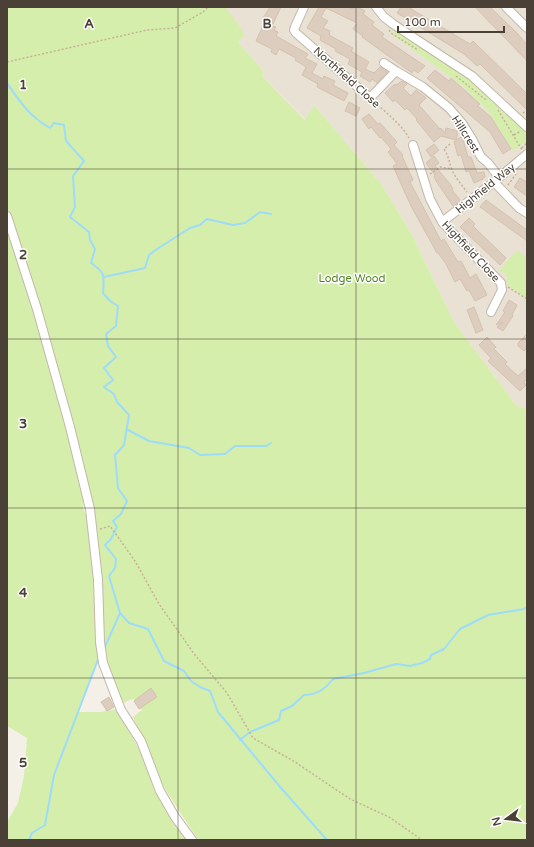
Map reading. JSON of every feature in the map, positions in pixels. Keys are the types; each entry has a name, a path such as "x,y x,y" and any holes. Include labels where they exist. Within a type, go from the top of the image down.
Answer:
{"street":[{"name":"Northfield Close","path":"304,7 294,30 296,33 370,98"},
{"path":"376,7 404,32 472,76 526,129"},
{"path":"506,7 527,28"},
{"name":"Hillcrest","path":"384,63 423,87 449,108 462,123 481,157 488,163 496,180 504,192 527,214"},
{"path":"370,98 396,71"},
{"name":"Highfield Close","path":"413,145 430,199 442,222 500,281 502,290 491,312"},
{"name":"Highfield Way","path":"442,222 527,154"},
{"path":"7,216 23,261 37,309 70,427 90,509 98,580 100,642 103,663 121,710 141,741 160,791 175,817 192,840"}],"path":[{"path":"7,62 147,30 175,28 203,12 208,7"},
{"path":"389,20 389,31 422,52"},
{"path":"453,73 487,101"},
{"name":"Northfield Close","path":"370,98 406,132 413,145"},
{"path":"498,110 522,151 519,161 519,170 504,192"},
{"path":"513,135 526,129"},
{"path":"450,144 444,149 450,159 452,169 456,178 473,198"},
{"path":"424,179 440,167 452,169"},
{"path":"502,286 508,286 527,299"},
{"path":"92,530 110,526 135,561 159,604 195,655 227,693 253,738 295,762 350,799 389,817 422,840"}],"shaded area":[{"path":"226,7 527,7 527,409 516,405 454,322 412,235 382,185 314,105 306,120 262,76 264,72 238,42 244,34"}],"green space":[{"name":"Lodge Wood","path":"7,7 226,7 245,34 238,42 264,72 262,76 305,120 314,105 382,185 412,235 454,322 516,405 527,409 527,840 198,840 162,784 133,717 142,710 134,699 124,703 109,673 103,650 95,527 83,461 54,354 7,208"},
{"path":"392,27 480,86 527,133 527,141 513,151 488,110 459,83 393,35"},
{"path":"7,228 46,350 80,477 83,495 83,508 87,518 93,570 99,657 78,712 100,712 117,709 145,760 156,792 167,813 188,840 7,840 7,822 18,803 24,776 27,738 7,726"},
{"path":"517,250 527,258 527,299 508,286 506,280 508,279 503,271 498,272"}],"building":[{"path":"270,7 281,7 272,26 276,27 274,30 278,32 276,36 308,54 305,58 317,64 312,73 323,79 324,76 335,81 333,85 348,93 344,101 317,87 318,84 302,75 306,67 295,60 296,58 279,49 276,55 271,52 272,49 256,41 266,19 263,18"},
{"path":"319,7 349,7 353,9 357,7 365,11 363,14 374,22 372,25 384,34 382,37 425,66 418,73 414,70 412,73 353,29 357,23 326,8 321,17 328,21 323,28 330,31 329,35 353,48 351,51 369,62 365,69 374,73 380,67 387,72 377,83 372,79 370,82 360,76 362,72 348,64 350,59 335,51 336,49 320,40 321,36 307,28"},
{"path":"401,7 408,7 470,44 473,41 527,94 527,110 480,64 477,66 464,54 397,13"},
{"path":"475,7 490,7 517,33 527,45 527,61"},
{"path":"435,70 449,81 451,78 480,104 478,106 491,117 511,149 503,154 490,132 427,78"},
{"path":"402,81 407,84 403,88 411,96 416,90 426,98 419,105 440,129 441,128 445,133 446,128 458,131 456,140 441,136 434,142 407,108 405,110 395,100 393,102 385,93 395,84 396,85"},
{"path":"349,102 360,108 356,116 345,111"},
{"path":"369,114 378,124 380,123 397,142 394,145 403,155 402,156 413,180 410,182 441,241 444,239 458,262 461,261 470,278 476,274 487,295 475,301 469,290 467,291 460,279 455,282 446,264 437,253 411,206 393,166 397,164 388,152 391,149 371,127 369,129 362,119"},
{"path":"462,136 468,157 471,157 477,173 484,172 485,177 474,183 469,171 466,172 461,155 458,156 454,142"},
{"path":"434,144 439,150 431,157 426,150"},
{"path":"434,156 439,163 435,166 450,184 453,189 452,190 461,201 453,206 436,181 435,175 426,163"},
{"path":"520,178 527,182 527,196 514,187"},
{"path":"486,200 527,230 527,241 480,207"},
{"path":"469,218 475,224 473,226 506,258 500,265 460,227"},
{"path":"509,300 517,305 512,315 513,316 503,331 497,327 503,322 496,325 505,312 503,311"},
{"path":"474,307 483,330 476,333 467,310"},
{"path":"527,334 527,348 524,351 518,346 518,343"},
{"path":"487,337 496,347 494,349 507,362 505,364 518,376 527,368 527,379 524,382 526,385 520,391 488,361 491,358 479,345"},
{"path":"151,688 157,697 139,709 134,701"},
{"path":"109,697 114,707 107,711 101,702"}],"waterway":[{"path":"7,83 30,113 42,123 50,128 54,123 64,125 66,141 84,161 73,176 75,207 70,217 89,232 90,240 95,249 91,263 102,272 104,283 103,293 110,301 118,306 116,326 106,334 108,346 116,357 104,368 113,380 104,387 114,394 117,402 129,415 124,445 115,455 118,488 127,501 121,514 113,521 117,527 111,539 105,545 116,559 115,568 109,576 120,613 129,623 148,629 164,661 184,671 191,681 210,691 218,712 281,788 327,840"},
{"path":"104,277 145,268 149,255 190,228 200,225 207,219 233,225 245,223 260,212 271,214"},
{"path":"128,430 149,441 189,448 200,455 225,454 235,446 266,446 271,443"},
{"path":"240,740 250,732 279,720 281,711 292,706 304,695 313,694 320,691 333,679 364,673 396,664 410,666 422,663 430,659 431,655 444,649 460,629 488,615 524,609 527,607"},
{"path":"104,649 120,613"},
{"path":"29,840 32,833 45,825 54,775 99,657"}]}
